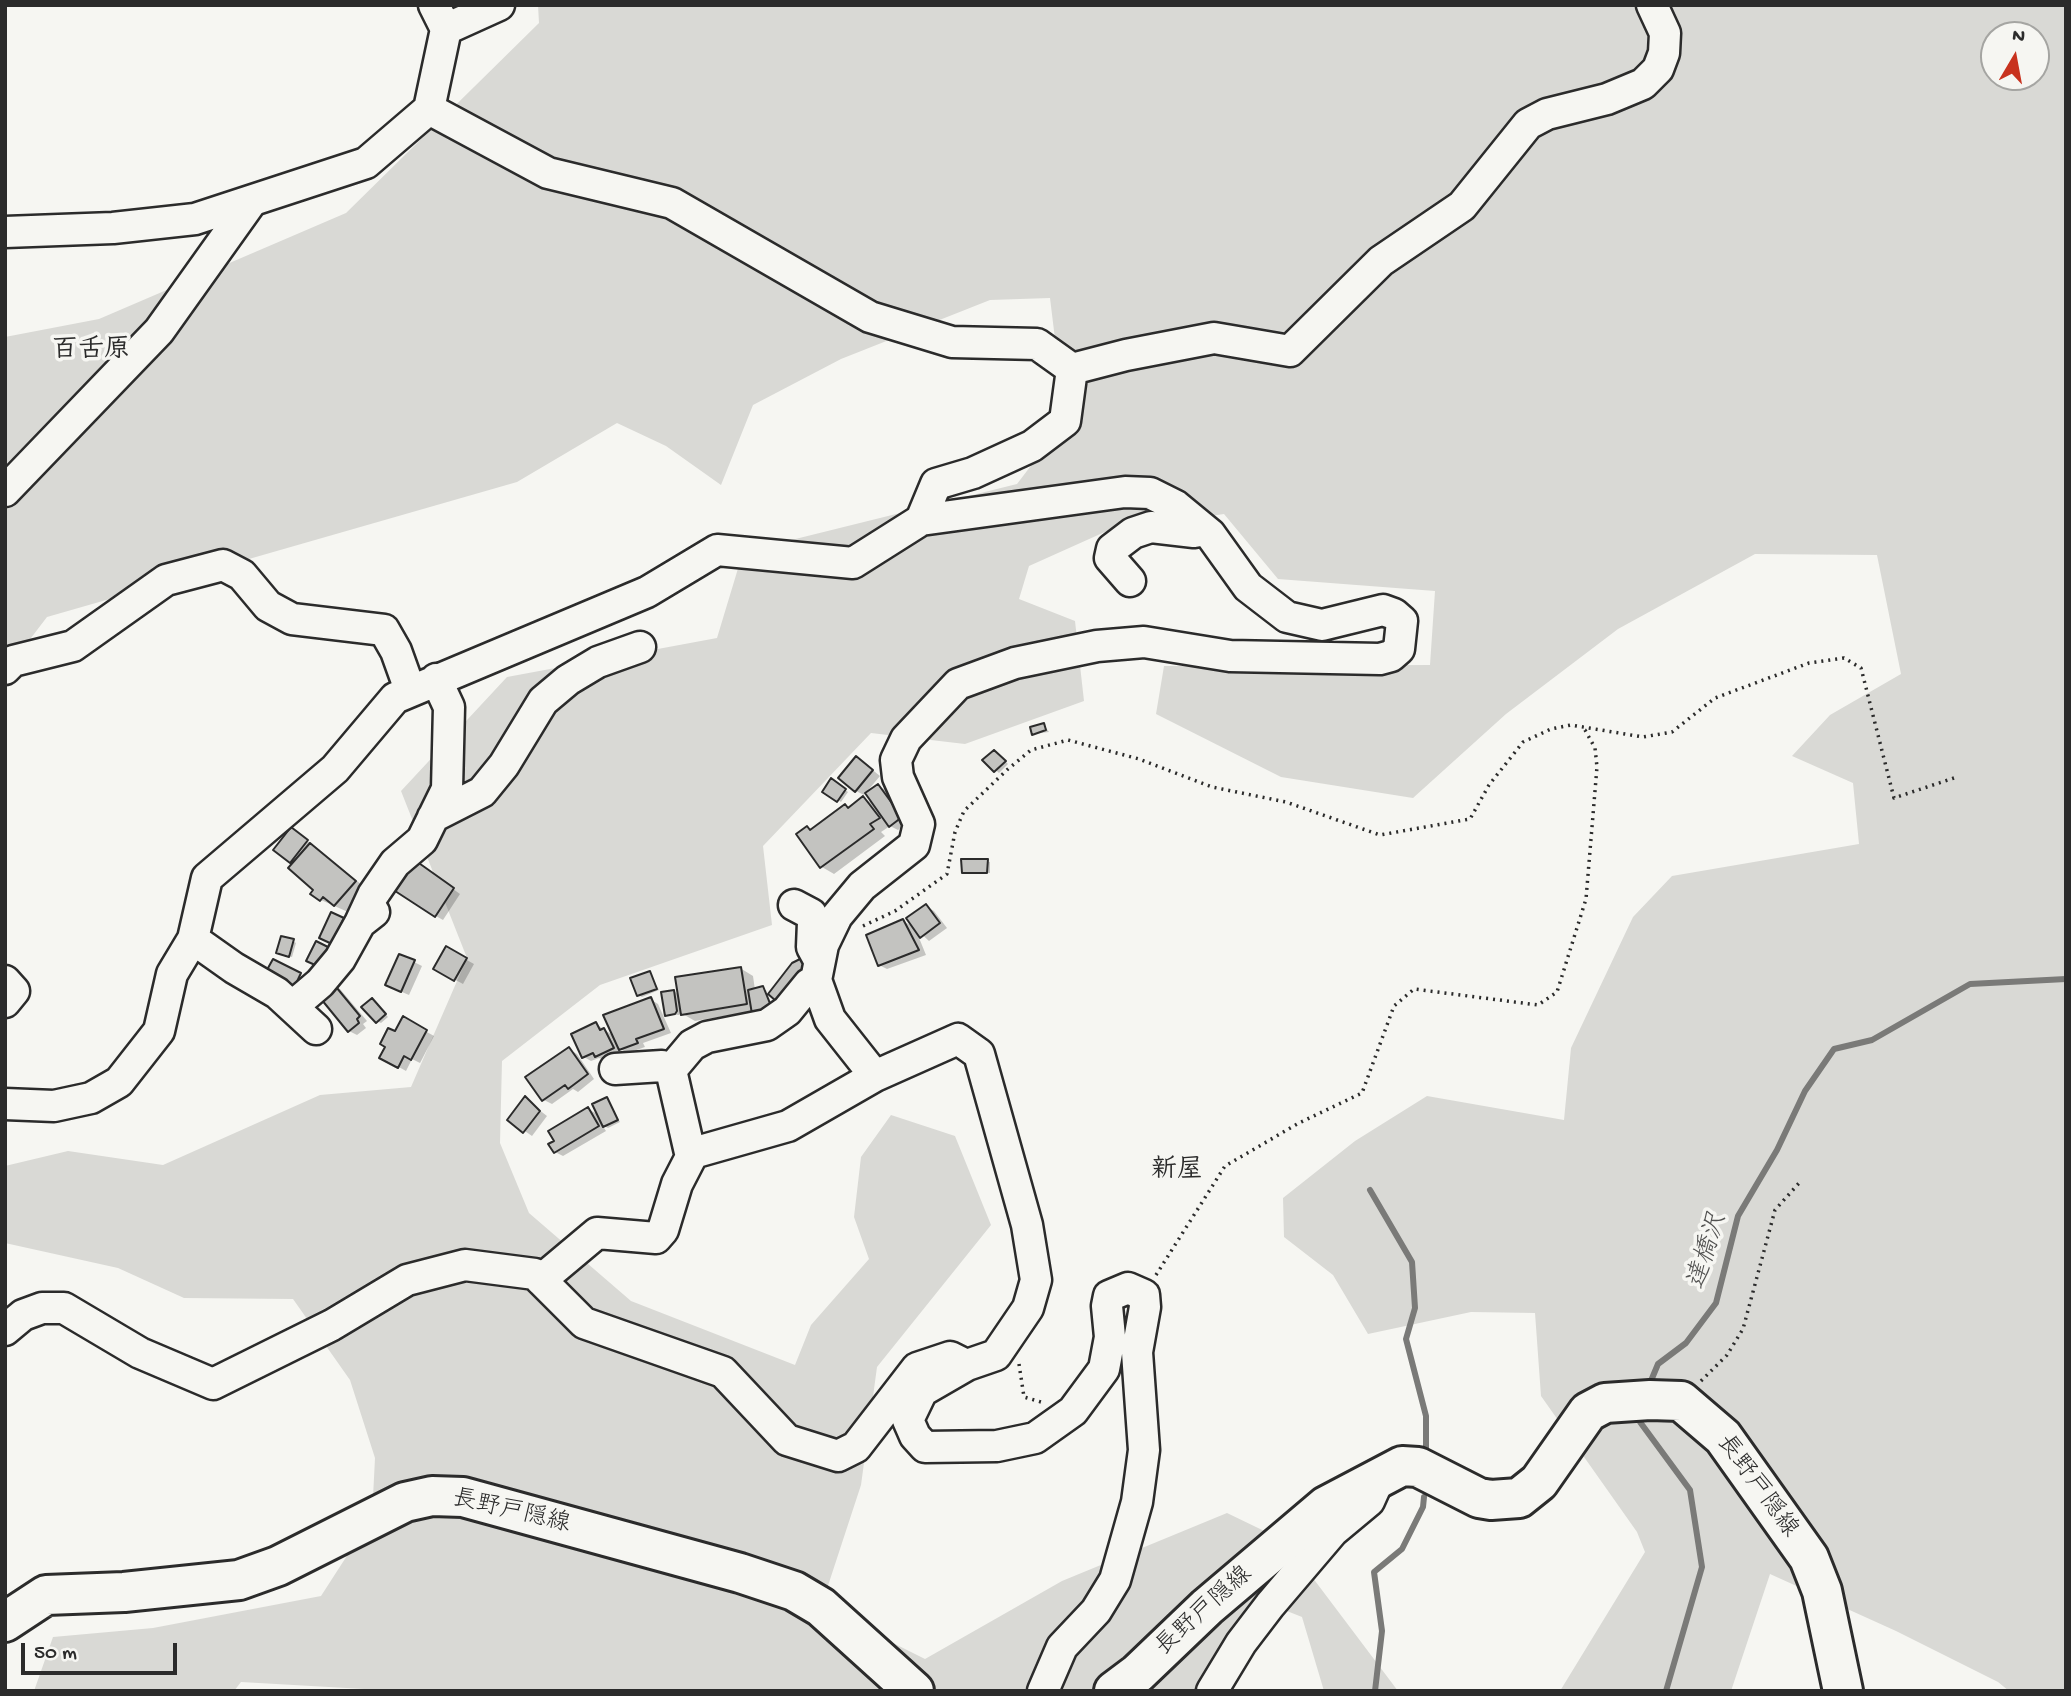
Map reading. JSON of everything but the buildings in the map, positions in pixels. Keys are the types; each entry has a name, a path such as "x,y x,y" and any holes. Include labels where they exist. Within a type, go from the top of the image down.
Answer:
{"main road":[{"name":"長野戸隠線","path":"1114,1691 1138,1673 1206,1607 1326,1506 1402,1466 1418,1467 1479,1498 1519,1498 1539,1482 1588,1412 1605,1403 1681,1401 1723,1437 1809,1558 1822,1591 1843,1691"},
{"name":"長野戸隠線","path":"5,1622 46,1595 173,1588 239,1580 278,1566 405,1502 432,1496 463,1497 740,1573 794,1591 821,1607 914,1691"}],"street":[{"path":"5,232 113,228 195,219 366,163 429,109 440,17 499,5"},
{"path":"1072,369 1126,355 1214,338 1290,351 1381,261 1462,206 1528,124 1547,114 1607,99 1643,84 1658,69 1664,53 1665,33 1652,5"},
{"path":"429,109 548,173 671,204 870,317 951,342 1037,344 1072,369"},
{"path":"5,491 159,331 251,202"},
{"path":"921,520 936,484 973,473 1032,446 1065,421 1072,369"},
{"path":"5,1104 54,1105 91,1098 119,1082 159,1031 172,974 193,939 207,878 335,769 395,698 647,592 718,550 853,563 921,520 1029,503 1150,493 1176,506 1205,530 1248,587 1287,617 1322,625 1384,610 1402,621 1399,649 1391,656 1380,659 1230,656 1144,642 1097,646 1015,663 958,684 906,739 896,760 898,777 919,824 914,845 862,886 838,916 809,984 788,1011 767,1026 707,1037 692,1045 671,1070"},
{"path":"1130,581 1110,558 1112,549 1133,533 1151,527 1194,532 1205,530"},
{"path":"5,669 13,661 72,646 166,580 223,565 242,575 268,606 292,620 384,630 396,651 423,684 449,707 447,789 422,840 396,863 373,895 340,959 320,983 293,1006"},
{"path":"433,817 482,792 503,765 543,701 568,680 598,663 640,647"},
{"path":"882,841 917,837"},
{"path":"360,923 385,903"},
{"path":"794,905 811,914 812,947 819,961 830,1019 875,1076"},
{"path":"193,939 293,1006 316,1029"},
{"path":"5,981 14,991 5,1002"},
{"path":"541,1280 597,1233 656,1238 663,1230 677,1184 693,1153 788,1126 875,1076 958,1039 979,1054 1027,1225 1036,1280 1028,1308 1013,1335 996,1355 967,1365 922,1391 908,1420 915,1436 925,1447 997,1446 1035,1438 1076,1407 1104,1369 1110,1337 1109,1296 1128,1288 1143,1294 1145,1307 1137,1352 1144,1450 1137,1502 1115,1580 1096,1611 1062,1647 1042,1691"},
{"path":"615,1069 662,1066 671,1070"},
{"path":"671,1070 691,1157"},
{"path":"5,1330 23,1315 42,1308 64,1308 140,1353 214,1384 332,1325 407,1280 465,1265 535,1274 584,1323 723,1372 788,1440 838,1457 856,1447 917,1368 950,1357 967,1365"},
{"path":"1212,1691 1241,1643 1270,1605 1333,1531 1368,1501 1378,1480"}],"path":[{"path":"819,961 947,874 955,832 964,811 1031,750 1068,740 1139,759 1212,787 1286,802 1380,835 1469,819 1489,785 1523,742 1551,729 1571,725 1643,737 1672,732 1715,698 1809,663 1844,658 1861,668 1894,798 1954,778"},
{"path":"1143,1294 1226,1166 1299,1123 1362,1093 1394,1006 1414,989 1538,1005 1557,992 1586,899 1595,788 1595,748 1585,730 1571,725"},
{"path":"1681,1401 1713,1371 1743,1329 1774,1210 1800,1182"},
{"path":"1013,1335 1024,1397 1035,1402 1060,1400 1076,1407"}],"shaded area":[{"path":"538,5 2066,5 2066,1691 2009,1691 1998,1682 1896,1631 1770,1574 1731,1691 1560,1691 1645,1552 1637,1532 1541,1396 1535,1313 1471,1312 1368,1334 1333,1275 1284,1237 1283,1198 1355,1141 1427,1096 1564,1120 1571,1048 1633,917 1672,876 1859,844 1853,783 1792,756 1830,715 1901,674 1877,555 1755,554 1618,629 1506,714 1413,798 1281,777 1156,714 1164,666 1430,665 1435,591 1278,579 1224,514 1107,531 1029,566 1019,599 1075,621 1084,701 965,744 871,733 763,846 772,925 600,985 502,1061 500,1143 529,1213 631,1301 795,1365 811,1325 869,1259 854,1217 861,1157 891,1115 955,1136 991,1225 877,1367 861,1485 821,1607 925,1659 1062,1581 1227,1513 1285,1541 1398,1691 1324,1691 1302,1617 1254,1598 1201,1676 1199,1691 486,1691 364,1689 241,1682 234,1691 34,1691 53,1637 153,1628 321,1596 372,1517 375,1458 350,1380 293,1299 184,1298 118,1268 5,1243 5,1166 68,1151 163,1165 320,1095 411,1087 467,958 401,791 507,677 717,638 743,552 1017,484 1065,421 1050,298 990,300 841,359 753,405 721,485 666,446 617,423 517,482 47,617 5,672 5,337 99,319 346,213 539,23"}],"waterway":[{"name":"達橋沢","path":"1648,1388 1658,1364 1686,1343 1716,1303 1738,1216 1777,1150 1805,1091 1834,1049 1872,1040 1970,984 2066,979"},
{"path":"1370,1190 1412,1262 1415,1308 1406,1339 1426,1416 1426,1456"},
{"name":"達橋沢","path":"1642,1413 1640,1422 1690,1490 1702,1567 1666,1691"},
{"path":"1375,1691 1382,1631 1374,1572 1402,1549 1423,1507 1424,1497"}],"district":[{"name":"百舌原","path":"91,352"},
{"name":"新屋","path":"1177,1172"}]}
